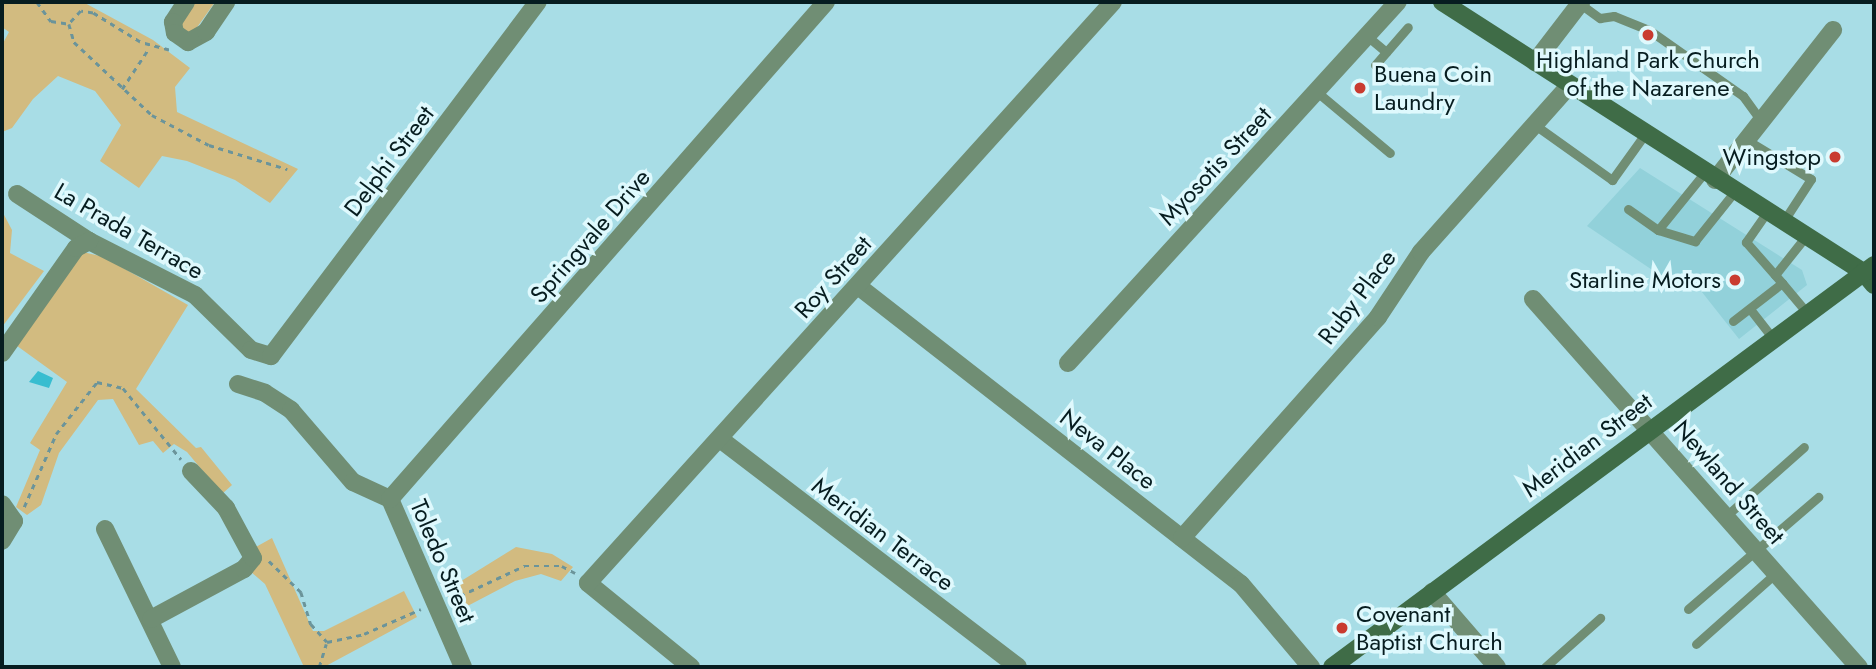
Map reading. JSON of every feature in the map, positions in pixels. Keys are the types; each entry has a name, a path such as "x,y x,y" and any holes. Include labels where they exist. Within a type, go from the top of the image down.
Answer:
{"street":[{"path":"186,2 173,22 181,40 195,41 226,2"},
{"name":"Delphi Street","path":"279,349 538,2"},
{"name":"Springvale Drive","path":"390,499 826,2"},
{"name":"Roy Street","path":"589,583 1113,2"},
{"name":"Myosotis Street","path":"1068,363 1398,2"},
{"path":"1442,2 1710,176 1870,274"},
{"path":"1535,62 1580,3"},
{"path":"1710,176 1747,140 1833,30"},
{"name":"Ruby Place","path":"1182,538 1378,317 1421,252 1570,85"},
{"name":"La Prada Terrace","path":"17,194 89,241 195,295 262,356 279,349"},
{"path":"2,353 76,248 89,241"},
{"name":"Meridian Street","path":"1332,667 1806,312 1870,274"},
{"name":"Neva Place","path":"858,286 1258,599 1311,667"},
{"name":"Newland Street","path":"1533,299 1859,667"},
{"name":"Toledo Street","path":"238,384 265,393 291,410 353,482 390,499 463,667"},
{"name":"Meridian Terrace","path":"720,439 1018,667"},
{"path":"150,619 244,569 253,558 226,508 191,471"},
{"path":"2,504 14,521 2,541"},
{"path":"105,529 172,667"},
{"path":"589,583 691,667"},
{"path":"1432,592 1497,667"}],"lane":[{"path":"1580,3 1600,18 1614,16 1649,30 1743,96 1761,121"},
{"path":"1375,65 1408,27"},
{"path":"1367,36 1386,52"},
{"path":"1317,92 1390,153"},
{"path":"1535,125 1612,180 1645,134"},
{"path":"1747,140 1811,179 1783,222"},
{"path":"1658,230 1710,176"},
{"path":"1628,209 1658,230 1695,241 1735,191"},
{"path":"1767,212 1746,242 1806,312"},
{"path":"1733,321 1750,309 1779,279 1806,236"},
{"path":"1750,309 1772,337"},
{"path":"1726,516 1804,447"},
{"path":"1688,609 1818,497"},
{"path":"1696,644 1776,573"},
{"path":"1545,667 1600,618"}],"path":[{"path":"37,2 51,21 69,24"},
{"path":"69,24 81,11 93,13 150,46 174,50 181,40"},
{"path":"2,18 2,36"},
{"path":"69,24 74,43 98,61 122,89 152,115 186,135 287,169"},
{"path":"122,89 150,46"},
{"path":"14,521 34,489 56,434 97,382 123,388 191,471"},
{"path":"253,558 265,558 290,578 305,600 311,624 327,642"},
{"path":"327,642 364,634 524,566 562,566 589,583"},
{"path":"319,667 327,642"}],"shaded area":[{"path":"2,2 83,2 153,40 190,68 175,87 177,112 298,169 270,203 235,180 187,161 162,156 139,188 100,161 121,125 95,91 58,76 33,99 12,128 2,132 2,45 9,32 2,27"},
{"path":"195,2 215,2 193,33 182,33 180,23"},
{"path":"1640,168 1802,270 1807,285 1739,339 1694,282 1682,290 1587,226"},
{"path":"2,211 12,230 10,253 44,271 2,327"},
{"path":"83,252 104,257 188,305 136,389 196,448 201,447 232,485 222,494 187,452 174,444 163,453 153,441 139,445 113,399 98,400 59,453 41,505 27,515 16,507 40,450 30,443 67,382 13,343"},
{"path":"272,538 313,631 324,631 404,591 417,617 324,667 304,667 265,584 251,572 254,548"},
{"path":"516,547 552,554 573,567 561,581 541,574 515,581 456,612 445,591"}],"water":[{"path":"38,371 53,378 49,388 29,382"}],"place":[{"name":"Highland Park Church of the Nazarene","path":"1648,35"},
{"name":"Buena Coin Laundry","path":"1360,88"},
{"name":"Wingstop","path":"1835,157"},
{"name":"Starline Motors","path":"1735,280"},
{"name":"Covenant Baptist Church","path":"1342,628"}]}
